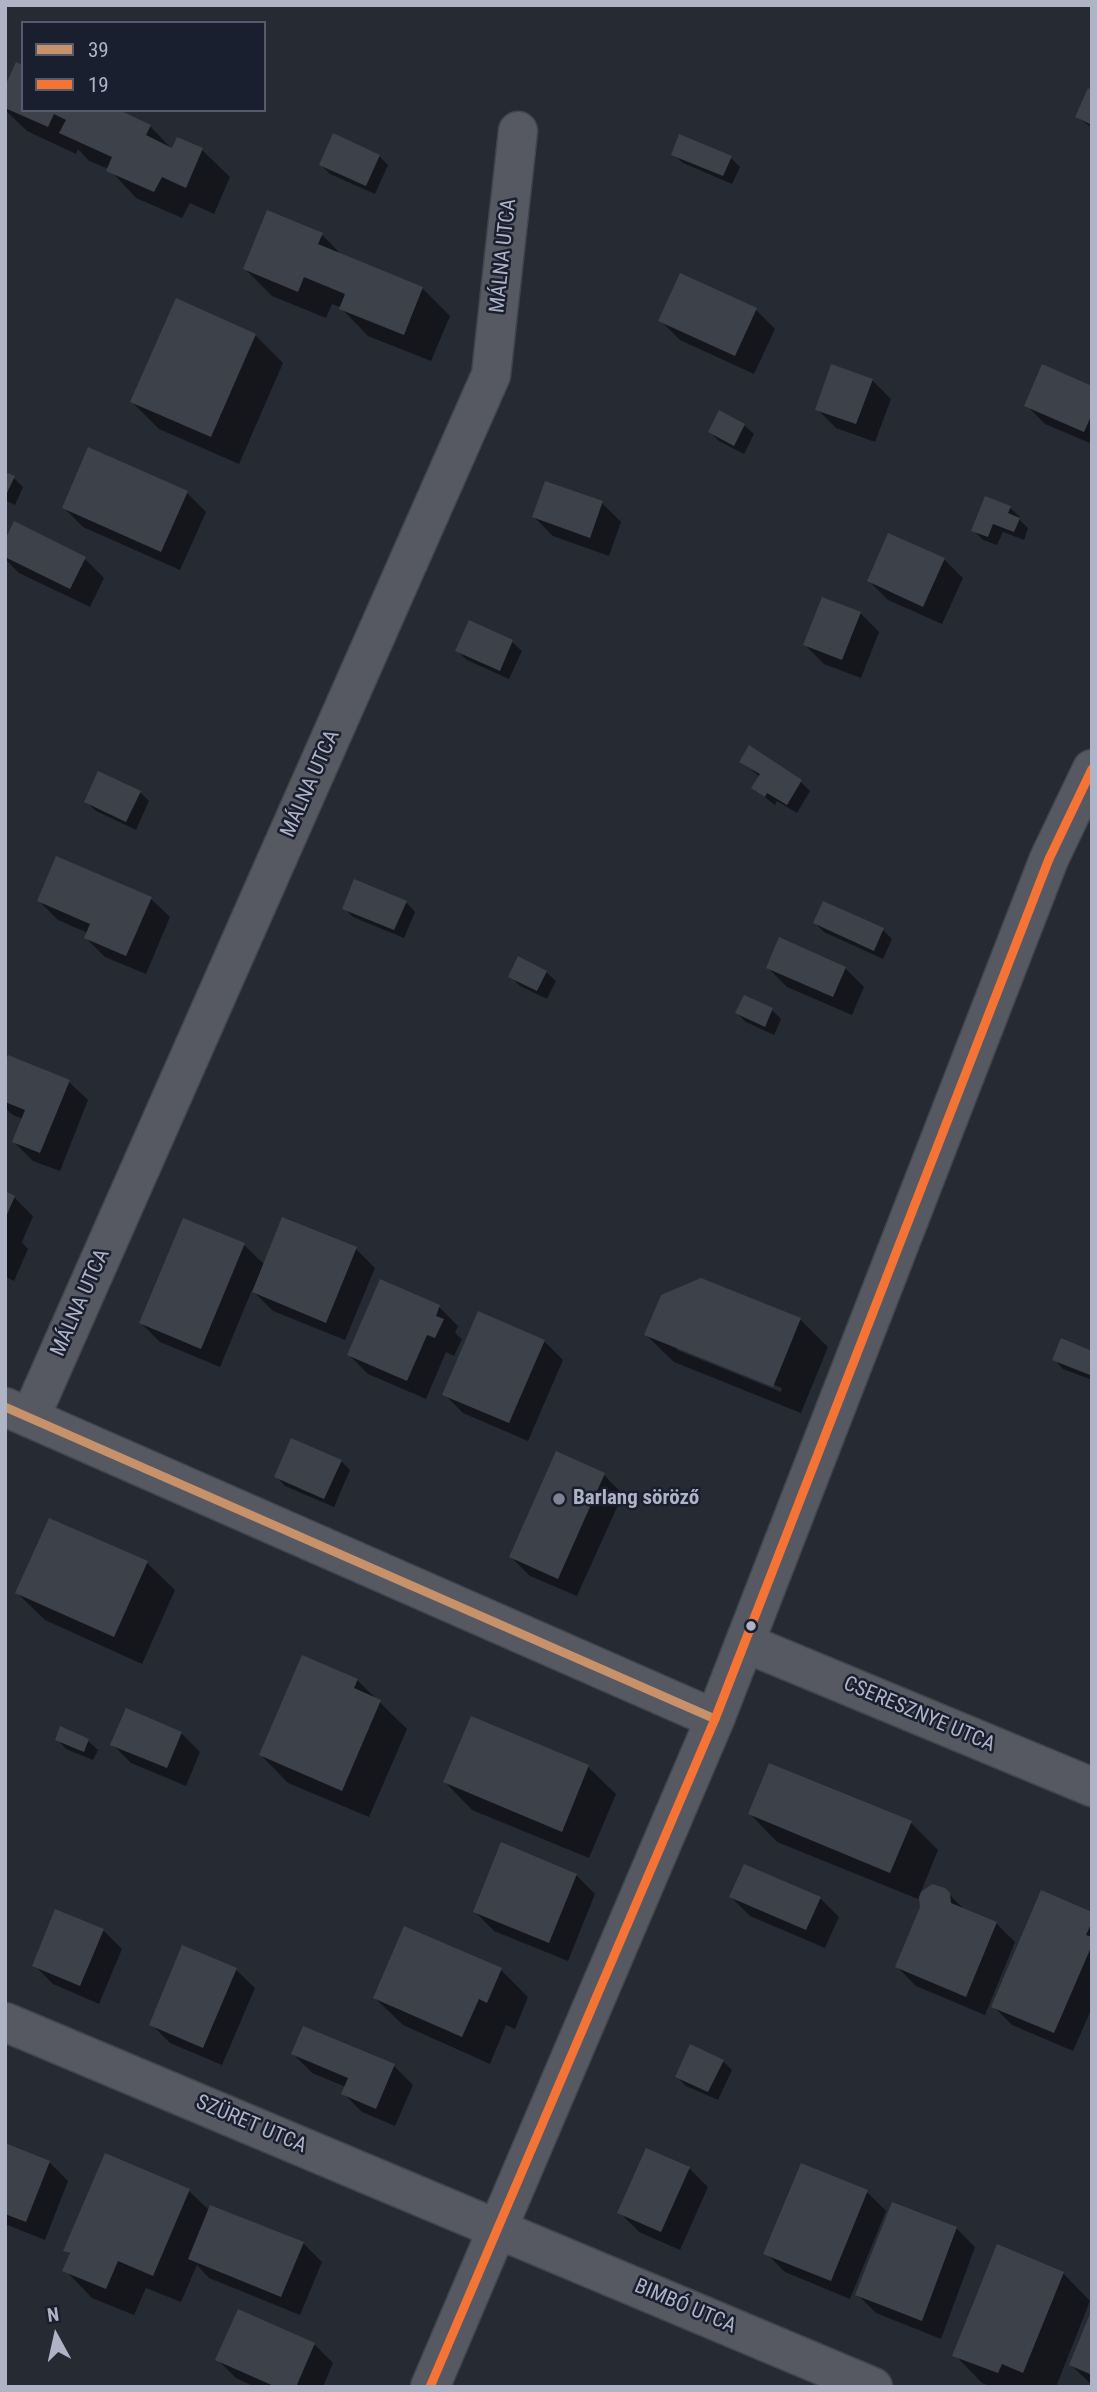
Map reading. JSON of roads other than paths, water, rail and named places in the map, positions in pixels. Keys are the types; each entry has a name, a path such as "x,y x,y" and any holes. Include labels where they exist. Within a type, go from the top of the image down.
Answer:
{"street":[{"name":"MÁLNA UTCA","path":"18,1413 491,375 518,131"},
{"path":"430,2387 715,1719 1049,859 1092,769"},
{"path":"18,1413 715,1719"},
{"name":"CSERESZNYE UTCA","path":"745,1643 1092,1787"},
{"name":"SZÜRET UTCA","path":"5,2022 497,2228"},
{"name":"BIMBÓ UTCA","path":"497,2228 873,2387"}],"place":[{"name":"Barlang söröző","path":"559,1499"}]}
